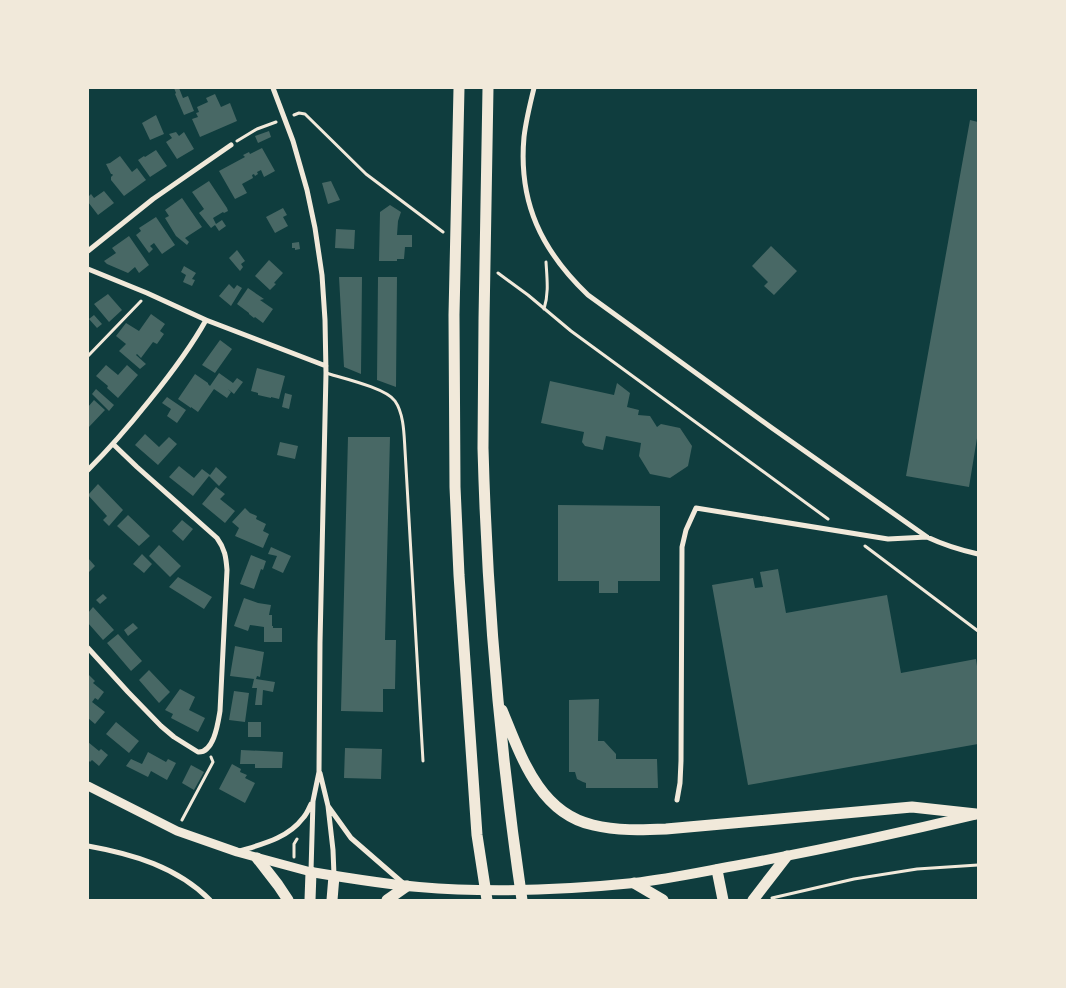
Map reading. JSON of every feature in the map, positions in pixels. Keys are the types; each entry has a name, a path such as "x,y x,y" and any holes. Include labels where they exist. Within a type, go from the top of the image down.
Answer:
{"highway":[{"path":"459,88 454,325 455,488 477,835 487,900"},
{"path":"488,88 484,447 489,574 498,701 511,826 522,900"},
{"path":"498,701 530,773 541,790 554,806 573,818 592,825 630,830 666,829 912,807 977,814"},
{"path":"753,900 787,856"},
{"path":"257,858 288,900"},
{"path":"717,870 723,900"},
{"path":"310,900 311,872"},
{"path":"332,900 334,876"},
{"path":"634,883 663,900"},
{"path":"387,900 407,886"}],"main road":[{"path":"311,872 407,886 469,889 534,889 634,883 717,870 787,856 894,834 977,814"}],"street":[{"path":"88,786 177,831 237,852 311,872 313,801 319,772 326,373 325,320 322,275 315,228 301,166 272,88"},
{"path":"534,88 524,138 526,184 531,209 542,237 561,267 588,295 927,537 943,545 978,554"},
{"path":"88,251 153,199 231,145"},
{"path":"88,268 206,320 326,366"},
{"path":"88,470 114,444 182,358 206,320"},
{"path":"88,648 128,692 174,737 198,752 207,750 216,734 220,711 227,570 226,556 217,538 114,444"},
{"path":"677,800 681,761 682,547 686,530 696,508 888,539 927,537"},
{"path":"319,772 328,806 334,876"},
{"path":"237,852 271,842 286,833 303,818 313,801"},
{"path":"328,806 352,838 407,886"},
{"path":"88,846 146,860 191,883 210,900"}],"lane":[{"path":"326,373 370,386 394,399 404,427 423,761"}],"path":[{"path":"231,145 257,129 299,113 305,114 366,174 408,206"},
{"path":"544,309 547,297 546,255 548,246"},
{"path":"88,356 148,293"},
{"path":"528,295 571,331 978,631"},
{"path":"177,831 213,762 207,750"},
{"path":"772,898 854,879 918,869 978,865"}],"building":[{"path":"174,88 179,88 183,98 188,96 194,111 184,115"},
{"path":"215,94 221,107 230,103 237,121 200,137 192,119 198,117 196,113 199,112 197,107 208,102 206,98"},
{"path":"156,115 164,134 150,140 142,123"},
{"path":"970,120 978,122 978,432 969,487 906,476"},
{"path":"269,131 271,137 258,143 255,136"},
{"path":"176,132 179,136 184,132 194,149 177,159 166,142 172,138 169,134"},
{"path":"262,148 275,171 264,177 261,170 255,176 254,174 252,175 253,178 242,184 247,193 235,199 219,171 245,157 243,155"},
{"path":"156,150 167,166 150,177 138,160"},
{"path":"120,156 132,172 137,168 146,180 124,196 111,180 113,175 106,164"},
{"path":"209,181 228,211 213,218 216,224 222,220 226,226 219,231 215,225 211,228 199,213 204,209 192,192"},
{"path":"331,181 340,200 328,204 322,183"},
{"path":"104,191 114,203 98,215 88,202 88,197 91,194 94,198"},
{"path":"182,198 202,227 185,238 189,242 187,245 176,236 165,218 169,216 165,210"},
{"path":"390,205 401,212 397,235 412,235 412,247 405,247 404,259 379,261 380,212"},
{"path":"283,208 287,215 283,217 288,226 275,233 266,217"},
{"path":"156,217 175,245 162,254 154,243 150,246 153,249 149,253 136,235 141,231 139,228"},
{"path":"336,229 355,230 354,249 335,248"},
{"path":"129,236 149,265 139,273 135,267 128,273 104,261 116,253 112,248"},
{"path":"299,242 300,249 295,250 295,248 292,248 292,243"},
{"path":"771,246 797,271 774,295 764,286 768,282 752,266"},
{"path":"237,250 245,261 241,264 243,267 240,271 229,258"},
{"path":"269,260 283,273 270,290 255,276"},
{"path":"184,266 196,273 192,279 195,280 192,286 183,282 186,275 181,272"},
{"path":"339,277 362,277 361,374 344,367"},
{"path":"378,277 397,277 396,387 377,380"},
{"path":"229,284 234,289 237,285 242,288 231,306 219,296"},
{"path":"248,288 264,299 260,300 273,309 263,323 237,304"},
{"path":"108,294 122,310 109,322 94,304"},
{"path":"151,314 165,324 160,331 164,334 157,344 153,342 141,358 136,355 146,364 140,369 119,351 126,344 116,336 126,323 139,331"},
{"path":"94,315 102,324 97,328 89,319"},
{"path":"220,340 232,349 215,373 202,365"},
{"path":"106,365 118,375 127,365 138,375 118,398 96,376"},
{"path":"257,368 285,376 279,399 258,395 258,393 251,391"},
{"path":"219,373 233,383 237,378 243,382 234,394 228,389 231,392 227,398 214,389 198,412 178,399 195,374 210,386"},
{"path":"550,381 614,395 617,383 630,393 627,407 639,410 638,415 650,416 657,427 661,424 680,428 692,446 688,466 670,478 650,474 639,456 641,443 606,436 603,450 585,446 582,442 584,432 541,423"},
{"path":"96,389 114,405 109,411 92,394"},
{"path":"285,393 292,395 289,409 282,407"},
{"path":"167,397 186,410 177,423 167,416 171,409 162,403"},
{"path":"94,400 105,410 88,428 88,407"},
{"path":"145,434 159,447 169,437 177,444 158,465 135,445"},
{"path":"348,437 390,437 385,640 396,640 395,689 383,689 383,712 341,711"},
{"path":"280,442 298,446 295,459 277,455"},
{"path":"179,466 194,478 202,469 210,475 216,467 227,477 219,486 209,476 193,496 169,477"},
{"path":"98,484 123,510 109,526 103,520 107,516 88,495"},
{"path":"216,487 225,494 220,499 235,511 225,523 202,504"},
{"path":"558,505 660,506 660,581 618,581 618,593 599,593 599,581 558,581"},
{"path":"245,508 257,516 256,519 266,524 263,531 269,534 263,548 235,536 239,528 232,522"},
{"path":"128,515 150,536 139,546 117,526"},
{"path":"182,520 193,529 183,541 172,531"},
{"path":"159,545 181,566 170,577 149,556"},
{"path":"271,547 291,556 283,573 272,568 277,556 268,554"},
{"path":"142,554 152,564 144,573 133,564"},
{"path":"251,555 266,561 254,589 240,584"},
{"path":"88,558 95,566 88,573"},
{"path":"778,569 786,613 887,595 901,673 976,659 978,673 978,744 748,785 712,585 753,578 755,588 763,587 760,572"},
{"path":"178,577 212,597 204,609 169,587"},
{"path":"103,594 107,598 100,604 96,600"},
{"path":"244,598 271,605 269,615 272,615 272,626 273,628 282,628 282,642 264,642 264,627 250,625 248,631 234,626"},
{"path":"93,607 114,630 103,640 88,623 88,613"},
{"path":"133,623 138,628 128,636 124,630"},
{"path":"118,634 142,661 131,671 107,643"},
{"path":"235,646 264,652 260,677 257,676 256,679 275,682 273,692 263,690 262,705 255,705 257,688 252,688 254,679 230,676"},
{"path":"149,670 170,692 159,703 139,680"},
{"path":"88,674 95,681 93,683 104,692 98,700 95,698 92,702 105,712 95,724 88,718"},
{"path":"180,689 195,697 189,710 205,718 198,732 171,718 173,714 165,710"},
{"path":"234,691 249,693 245,722 229,720"},
{"path":"599,699 598,741 604,741 616,754 616,759 657,759 658,788 586,788 586,783 577,779 575,772 569,772 569,700"},
{"path":"116,722 139,741 129,753 106,734"},
{"path":"248,722 261,722 261,737 248,737"},
{"path":"88,742 99,751 101,749 108,755 99,766 92,760 90,762 88,760"},
{"path":"345,748 382,749 381,779 344,778"},
{"path":"241,750 283,752 282,768 255,768 255,764 240,764"},
{"path":"148,752 166,762 168,759 176,763 167,780 151,771 148,777 126,766 131,759 142,764"},
{"path":"232,764 241,769 240,772 247,775 245,778 255,783 245,803 219,789"},
{"path":"191,765 204,772 194,790 182,783"}]}
